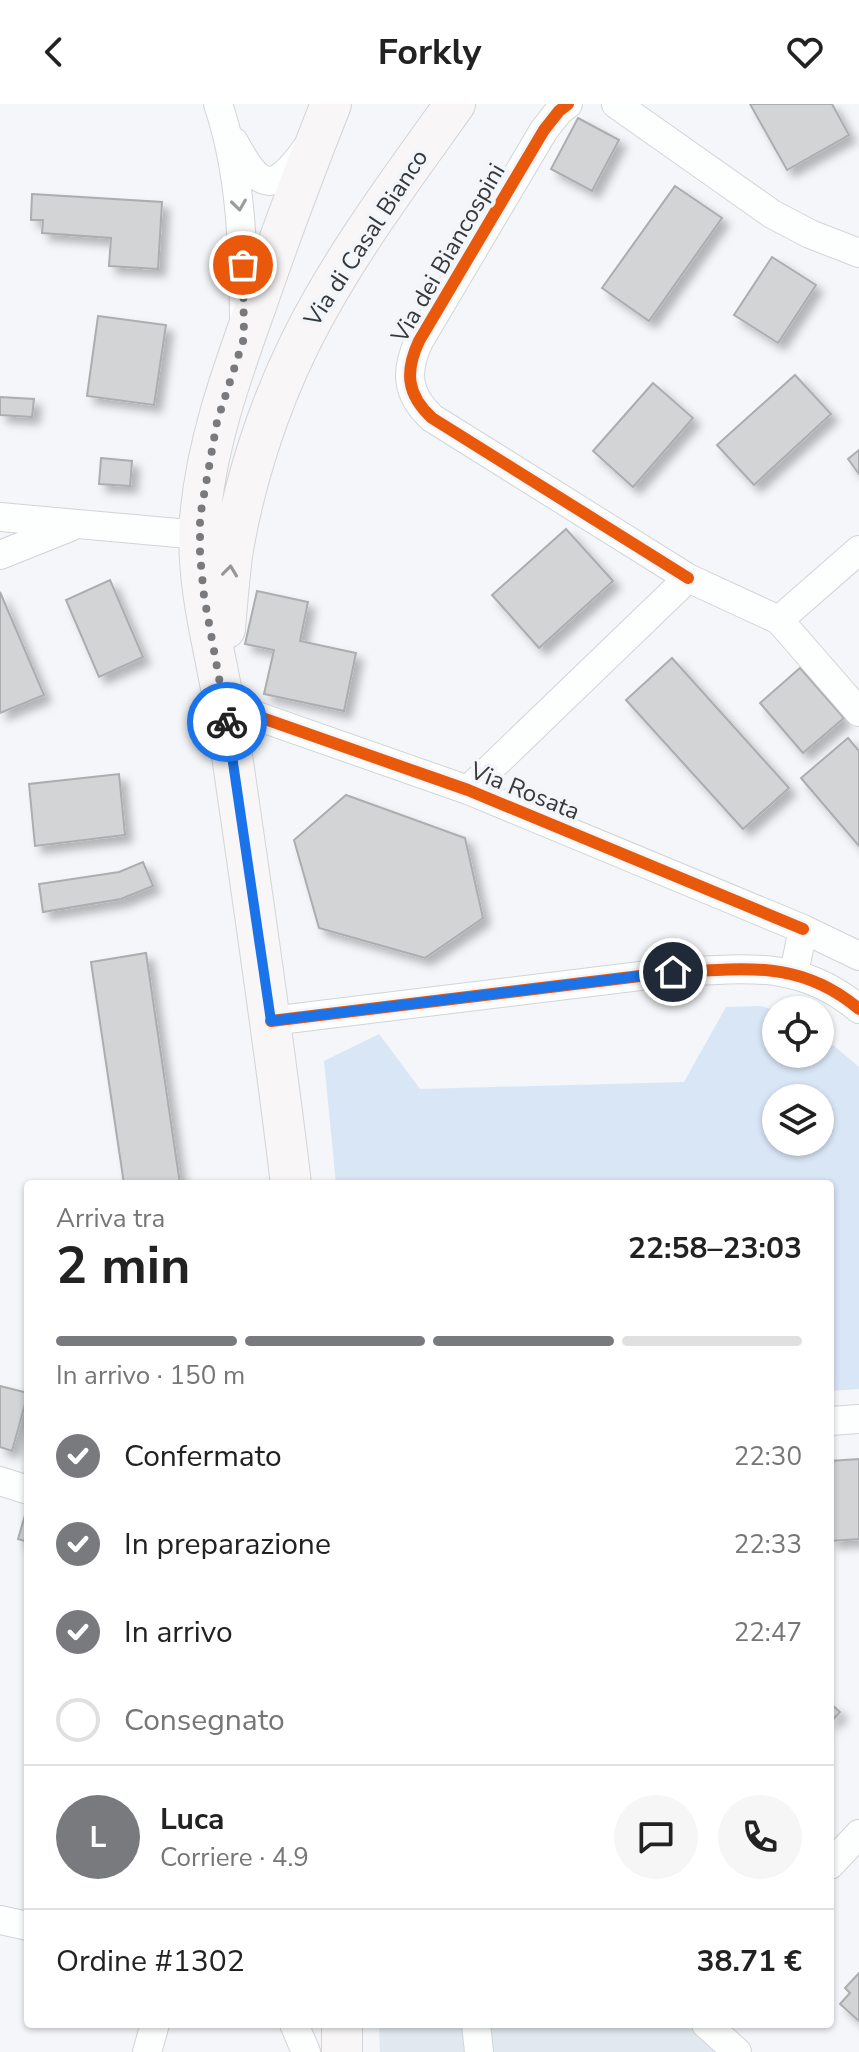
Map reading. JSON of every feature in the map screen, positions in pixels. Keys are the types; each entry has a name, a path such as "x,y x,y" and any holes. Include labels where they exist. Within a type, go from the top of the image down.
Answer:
{"main road":[{"name":"Via di Casal Bianco","path":"225,705 225,638 232,556 243,504 268,418 299,345 333,283 455,104"},
{"name":"Via di Casal Bianco","path":"291,1180 225,705 206,617 201,574 200,517 217,422 244,338 326,116"},
{"path":"342,2028 342,2052"}],"street":[{"name":"Via dei Biancospini","path":"568,104 544,130 419,341 410,364 410,385 418,402 432,418 688,578 779,620"},
{"path":"616,104 772,214 810,234 859,253"},
{"path":"222,116 250,170 266,181 277,180 287,174 326,116"},
{"path":"222,116 240,213 244,338"},
{"path":"0,517 200,535"},
{"path":"0,555 77,524"},
{"path":"859,550 779,620 859,712"},
{"path":"468,790 688,578"},
{"name":"Via Rosata","path":"225,705 468,790 803,929 859,956"},
{"path":"794,973 803,929"},
{"path":"271,1021 673,972 750,969 794,973 837,992 859,1009"},
{"path":"834,1421 859,1419"},
{"path":"0,1481 24,1489"},
{"path":"834,1861 859,1834"},
{"path":"0,1920 24,1925"},
{"path":"147,2052 154,2028"},
{"path":"296,2028 306,2052"},
{"path":"476,2028 479,2052"},
{"path":"710,2028 737,2052"}],"shaded area":[{"path":"762,1006 762,1068 834,1068 834,1046 859,1067 859,1389 834,1391 834,1180 336,1180 324,1061 379,1034 420,1089 684,1082 726,1007"},
{"path":"379,2028 695,2028 721,2052 380,2052"}],"building":[{"path":"750,104 832,104 849,135 787,170"},
{"path":"578,118 619,140 592,191 551,169"},
{"path":"675,186 722,218 649,321 602,288"},
{"path":"32,194 162,202 158,269 109,266 111,238 42,233 43,220 31,220"},
{"path":"772,257 816,285 778,343 734,315"},
{"path":"98,316 166,325 154,405 87,396"},
{"path":"795,375 831,414 754,485 717,445"},
{"path":"653,383 693,418 633,487 593,451"},
{"path":"0,397 34,399 32,417 0,415"},
{"path":"859,450 859,474 848,459"},
{"path":"101,458 132,461 130,486 99,484"},
{"path":"566,529 613,581 539,648 492,595"},
{"path":"110,580 143,657 99,677 66,600"},
{"path":"257,591 308,602 300,641 356,653 344,711 264,694 274,650 245,644"},
{"path":"0,592 44,695 0,713"},
{"path":"672,658 789,788 743,829 626,700"},
{"path":"800,668 844,718 803,753 760,703"},
{"path":"848,738 859,751 859,846 801,778"},
{"path":"119,774 125,835 35,846 29,784"},
{"path":"346,795 465,838 483,918 425,958 319,928 294,840"},
{"path":"143,862 153,886 121,899 43,912 39,884 119,872"},
{"path":"146,953 179,1180 123,1180 91,962"},
{"path":"0,1386 24,1392 24,1408 12,1451 0,1447"},
{"path":"859,1459 859,1539 834,1541 834,1461"},
{"path":"24,1519 24,1541 18,1539"},
{"path":"859,1973 859,2021 840,2004 850,1993 845,1988"}],"cycle path":[{"path":"568,104 544,130 419,341 411,362 410,382 417,400 432,418 688,578"},
{"path":"225,705 468,790 803,929"},
{"path":"271,1021 673,972 724,969 793,975 837,993 859,1009"}],"way so far":[{"path":"227,722 206,617 200,517 217,422 244,338 243,265"}],"route":[{"path":"227,722 271,1021 673,972"}]}
